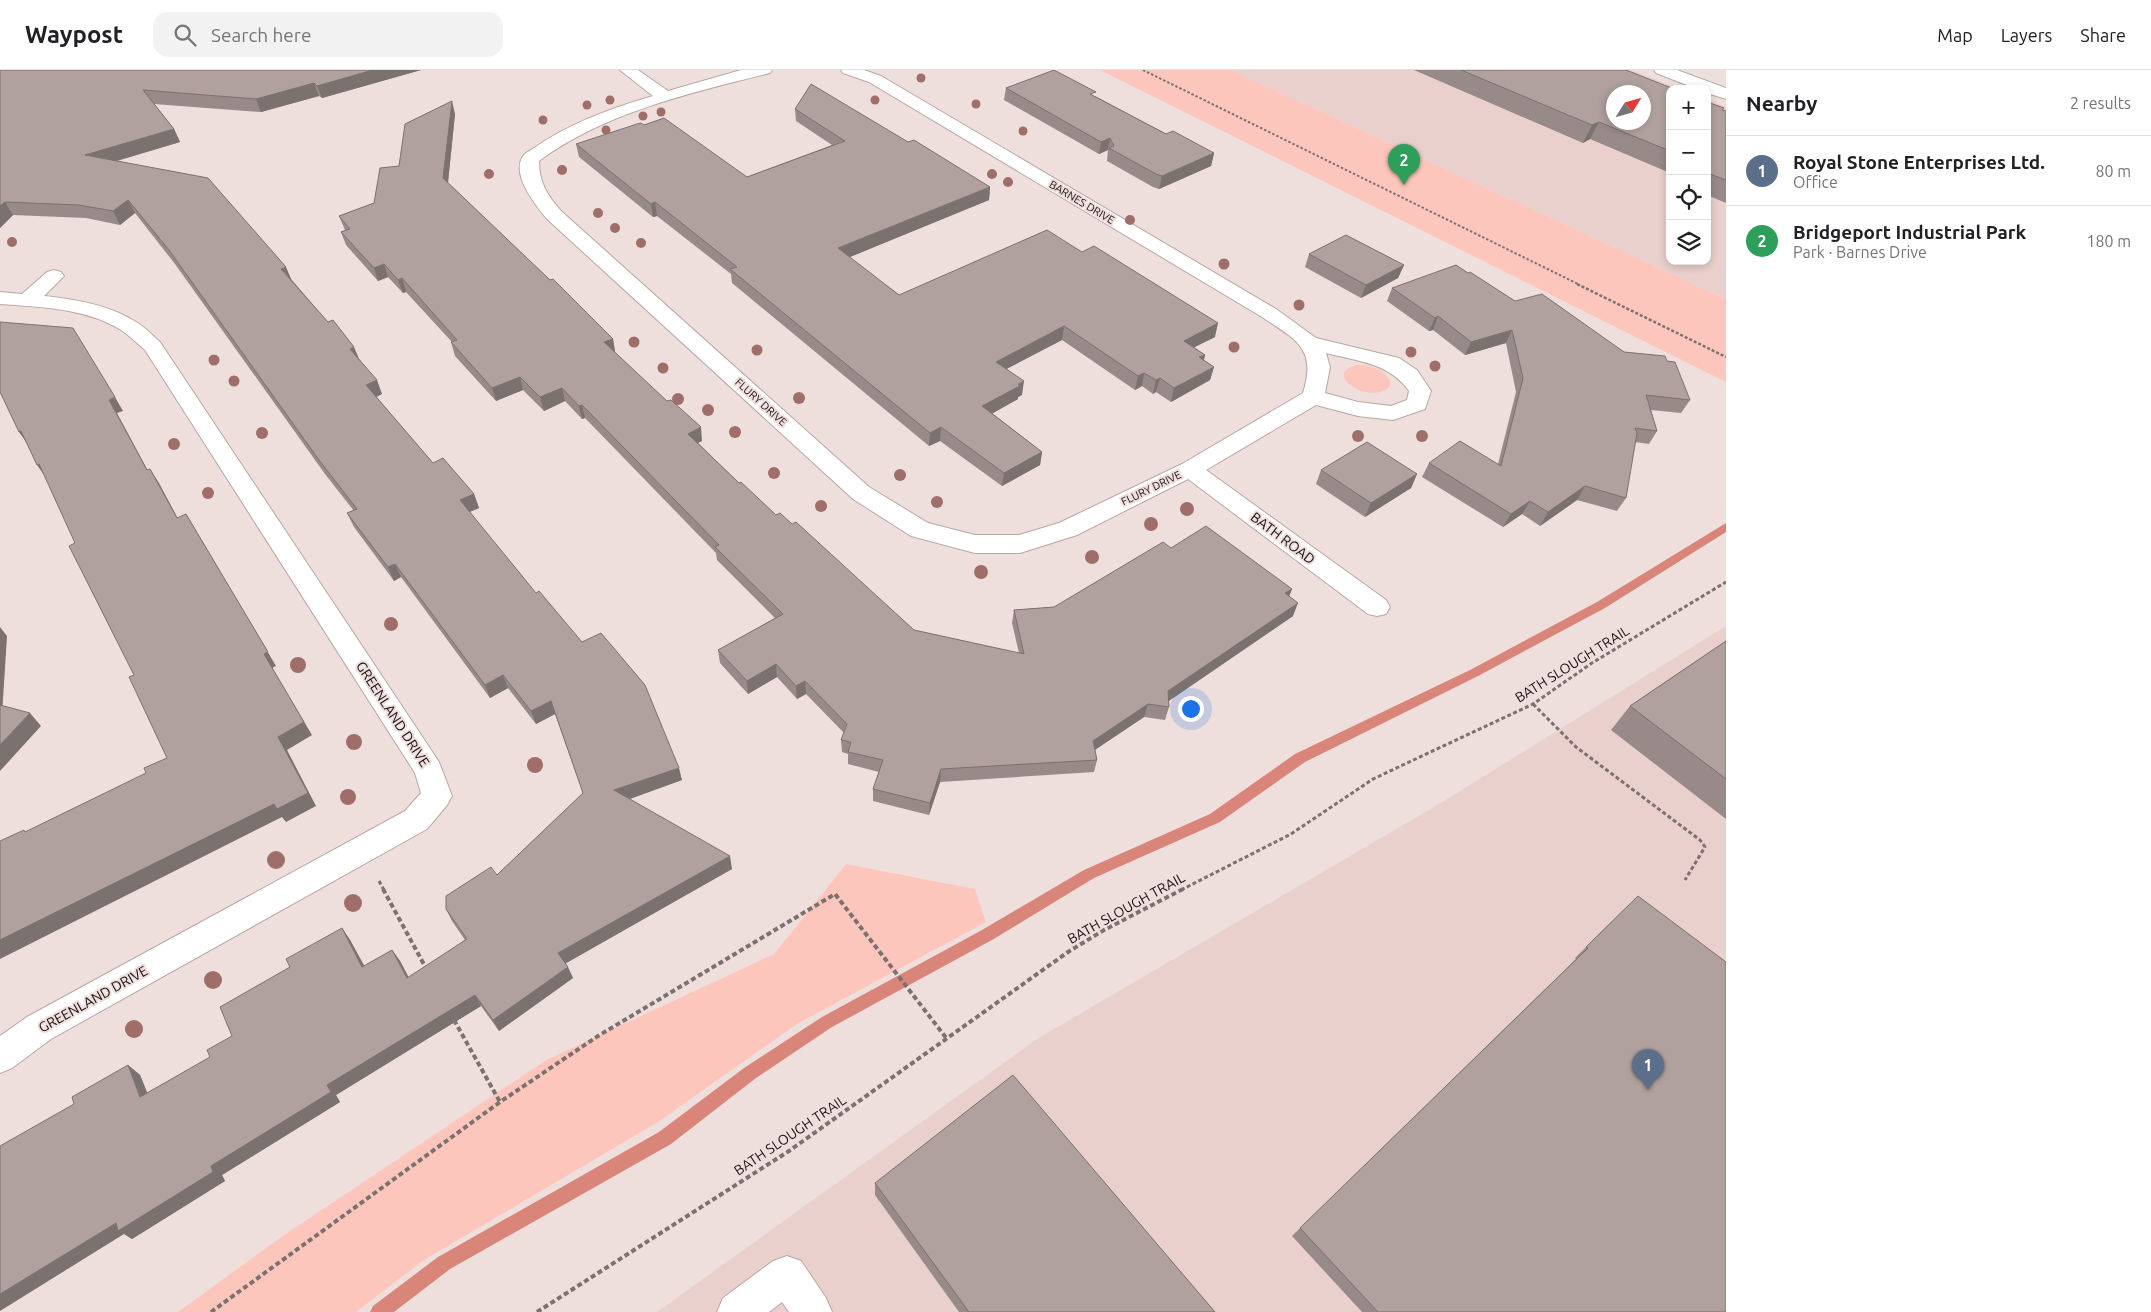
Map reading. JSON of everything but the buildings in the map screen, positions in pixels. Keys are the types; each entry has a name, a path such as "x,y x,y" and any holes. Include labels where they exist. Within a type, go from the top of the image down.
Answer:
{"street":[{"path":"628,70 666,97 764,70"},
{"name":"BARNES DRIVE","path":"849,70 875,79 1269,313 1311,343 1391,362 1409,375 1420,391 1417,404 1393,413 1358,409 1313,397"},
{"path":"1662,70 1726,94"},
{"name":"FLURY DRIVE","path":"666,97 576,129 550,143 530,159 530,175 536,195 554,215 861,493 920,530 975,544 1020,544 1068,529 1190,468"},
{"path":"27,300 54,276"},
{"name":"GREENLAND DRIVE","path":"0,298 27,300 98,312 127,325 153,346 429,770 437,796 416,820 39,1028 0,1056"},
{"path":"1190,468 1313,397 1318,385 1320,365 1311,343"},
{"name":"BATH ROAD","path":"1190,468 1377,607"},
{"path":"737,1312 787,1275 812,1312"}],"path":[{"path":"1143,70 1726,357"},
{"name":"BATH SLOUGH TRAIL","path":"536,1312 789,1151 1068,952 1104,930 1291,834 1373,780 1533,704 1592,663 1726,582"},
{"path":"1533,704 1576,747 1700,840 1705,847 1685,880"},
{"path":"359,850 378,880 430,974"},
{"path":"211,1312 500,1102 598,1036 835,894 947,1039"},
{"path":"453,1017 500,1102"}],"shaded area":[{"path":"1100,70 1231,70 1726,299 1726,382"},
{"path":"1231,70 1632,70 1670,85 1666,85 1666,265 1711,265 1711,101 1726,107 1726,299"},
{"path":"1356,365 1380,370 1390,381 1390,386 1381,391 1371,393 1352,387 1346,381 1344,375 1347,369"},
{"path":"1726,626 1726,1312 657,1312 1037,1039 1444,801"},
{"path":"846,864 975,889 986,922 797,1024 658,1122 424,1260 356,1312 178,1312 284,1235 546,1060 774,954"}],"waterway":[{"path":"379,1312 444,1263 665,1138 750,1073 827,1022 987,935 1089,874 1215,818 1300,758 1474,673 1601,605 1726,527"}],"place":[{"name":"Bridgeport Industrial Park","path":"1404,185"},
{"name":"Royal Stone Enterprises Ltd.","path":"1648,1090"}]}
